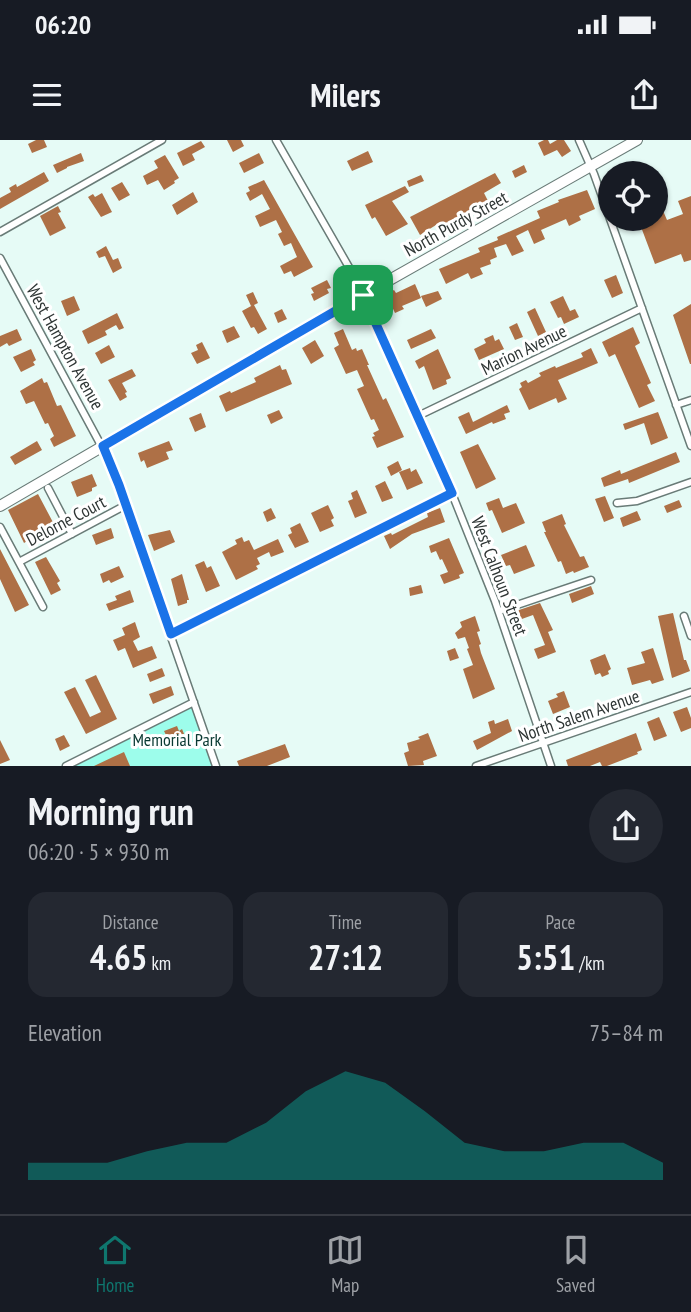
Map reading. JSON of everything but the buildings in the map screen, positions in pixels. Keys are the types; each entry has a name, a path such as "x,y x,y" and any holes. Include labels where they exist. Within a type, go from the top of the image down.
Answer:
{"street":[{"path":"0,232 162,140"},
{"name":"West Calhoun Street","path":"276,140 363,295 452,493 499,611 551,766"},
{"path":"579,140 691,446"},
{"name":"North Purdy Street","path":"0,506 636,140"},
{"name":"West Hampton Avenue","path":"0,258 103,446 127,505 216,766"},
{"name":"Marion Avenue","path":"418,416 642,308"},
{"path":"676,405 691,400"},
{"path":"617,503 637,501 691,482"},
{"path":"48,488 72,534"},
{"path":"171,634 452,493"},
{"name":"Delorne Court","path":"19,562 127,505"},
{"path":"0,527 43,607"},
{"path":"499,611 592,580"},
{"path":"684,617 691,636"},
{"name":"North Salem Avenue","path":"476,766 691,692"},
{"path":"66,766 194,702"}],"green space":[{"name":"Memorial Park","path":"194,702 216,766 66,766"}],"route":[{"path":"363,295 452,493 171,634 103,446 363,295"}]}
